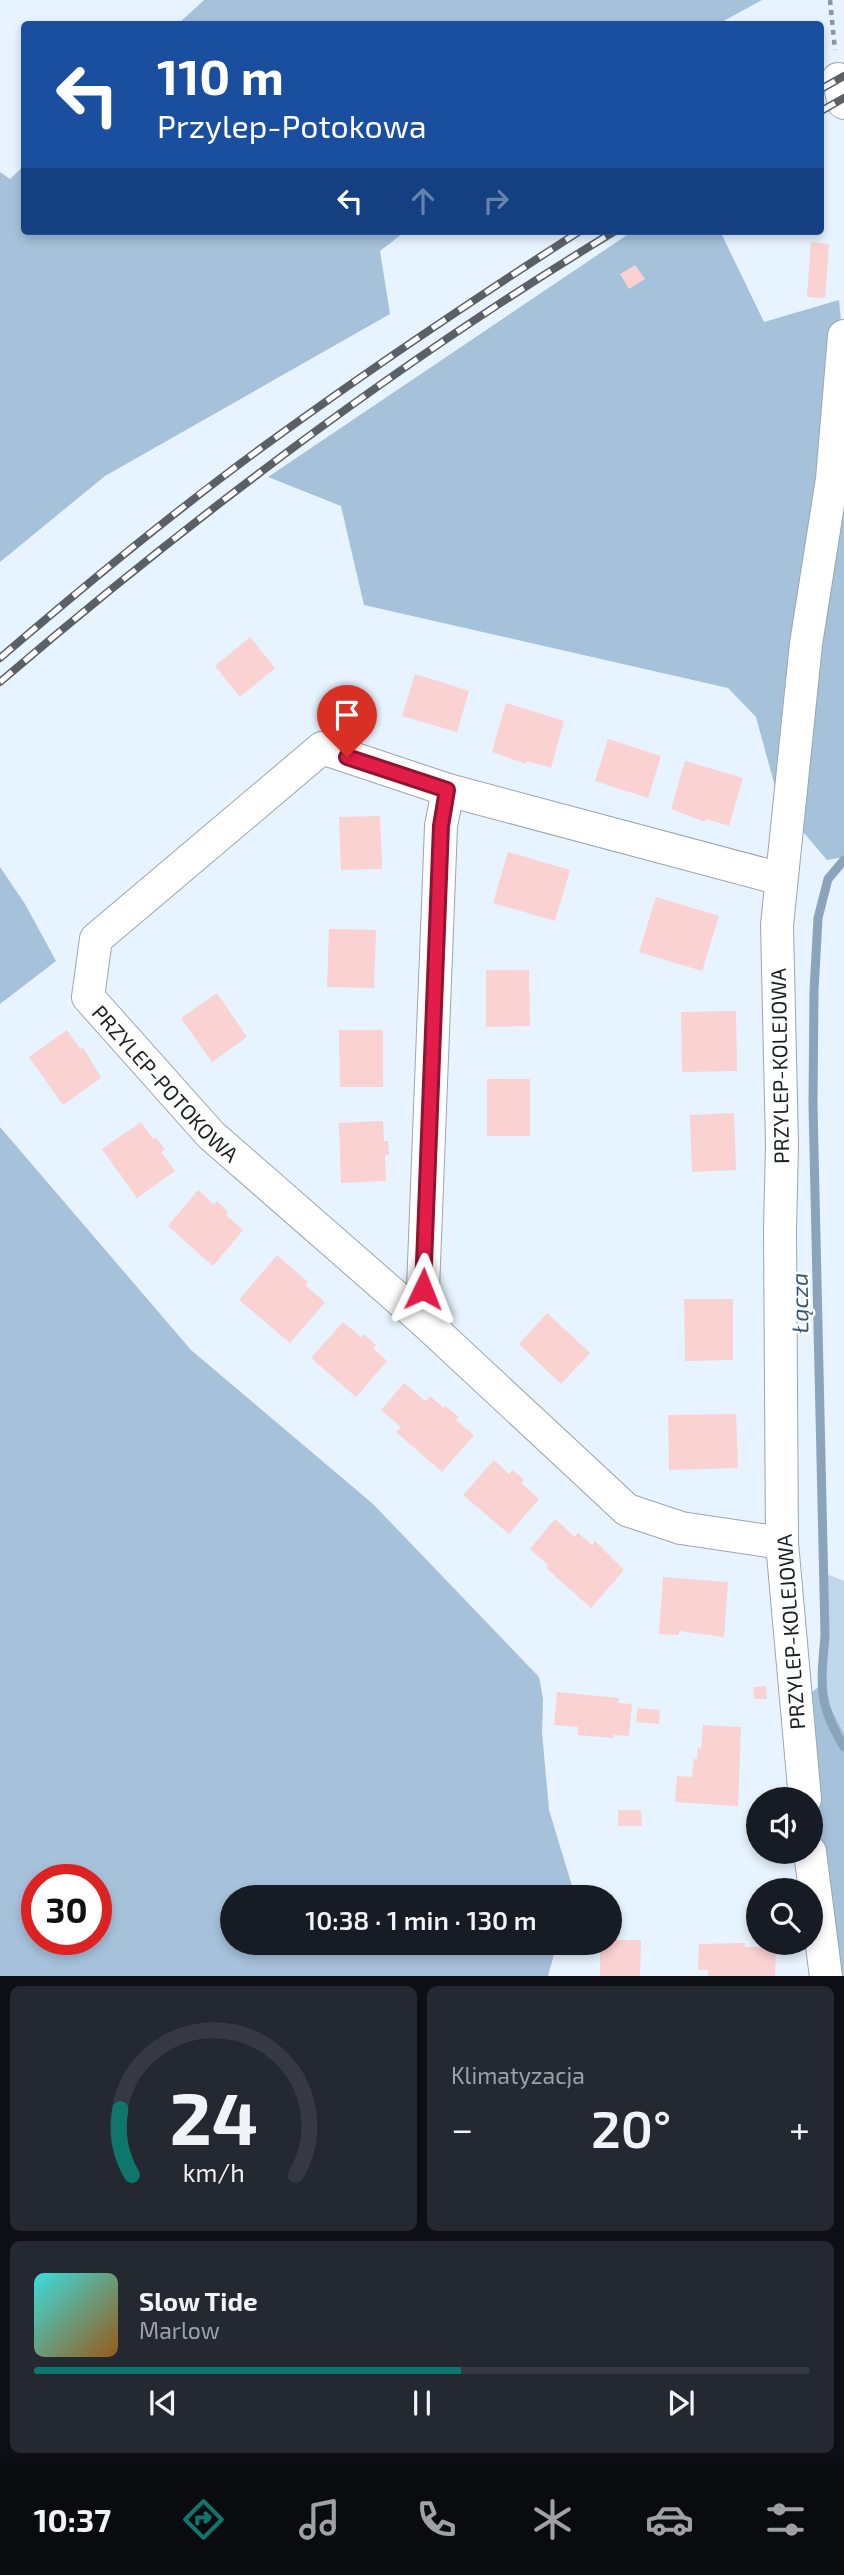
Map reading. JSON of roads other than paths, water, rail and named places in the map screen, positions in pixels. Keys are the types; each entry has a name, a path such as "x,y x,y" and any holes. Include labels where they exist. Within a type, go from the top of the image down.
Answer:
{"street":[{"name":"PRZYLEP-KOLEJOWA","path":"803,1787 782,1543 782,1145 777,925 807,643 832,479 844,336"},
{"name":"PRZYLEP-POTOKOWA","path":"781,879 447,790 322,748 96,939 88,997 211,1135 425,1322 627,1510 681,1528 782,1543"},
{"path":"425,1322 423,1289 441,826 447,790"},
{"path":"812,1864 826,1976"}],"waterway":[{"name":"Łącza","path":"844,860 828,879 818,918 813,1105 825,1635 822,1681 829,1718 844,1747"}],"railway":[{"path":"824,87 844,76"},
{"path":"824,109 844,98"},
{"path":"0,658 138,542 245,460 392,355 574,235"},
{"path":"0,682 147,560 298,444 454,334 609,235"}]}
